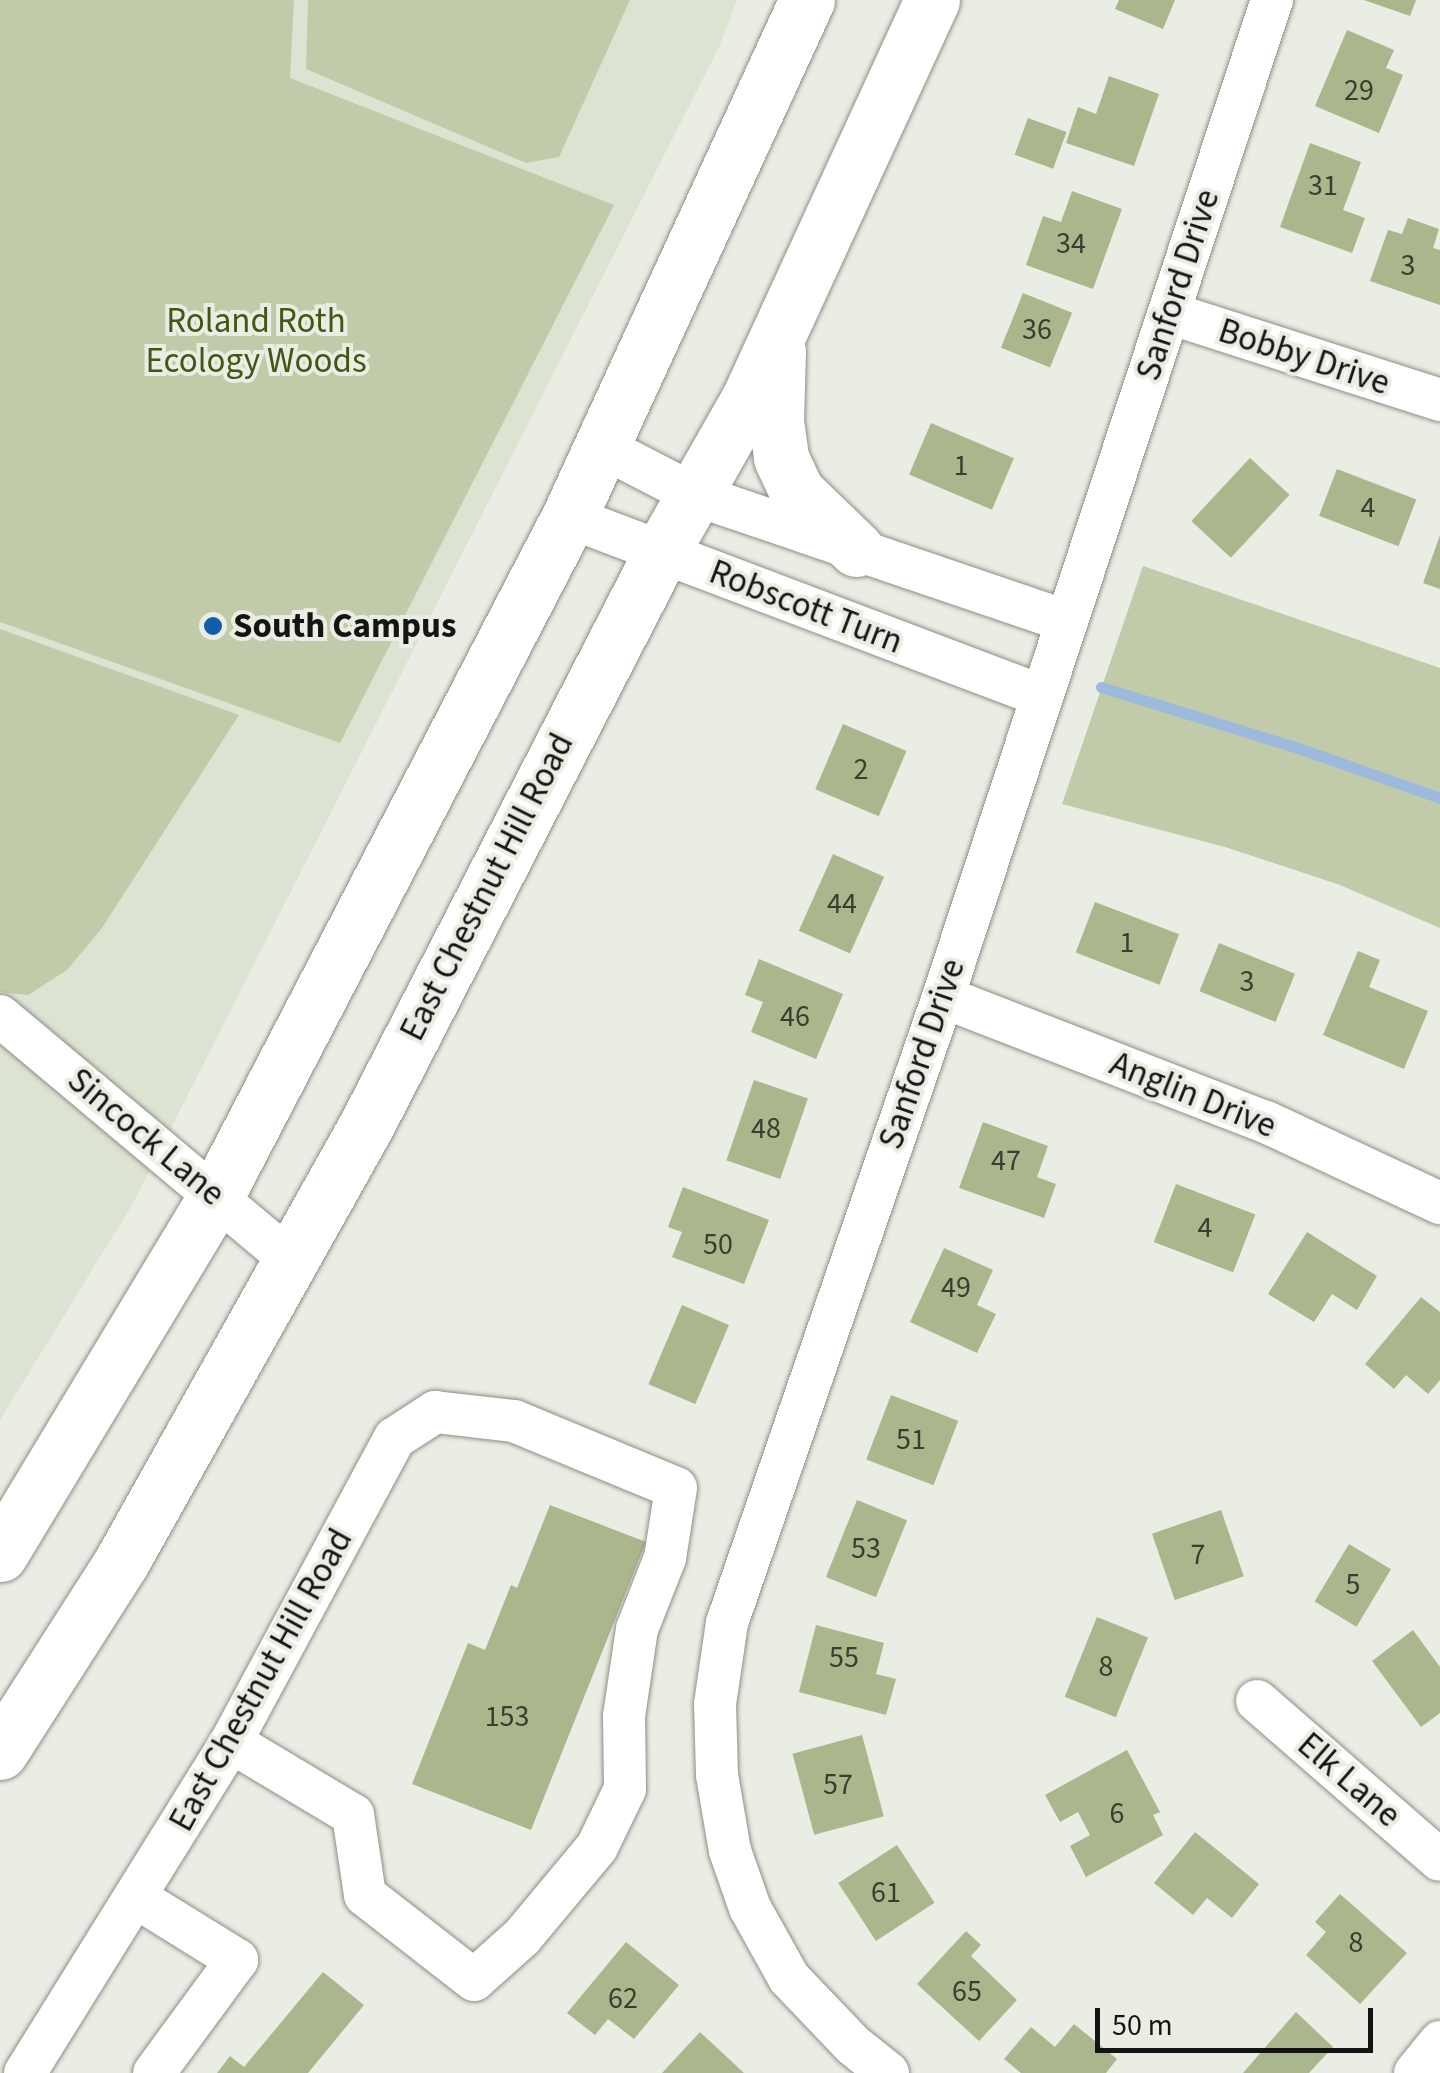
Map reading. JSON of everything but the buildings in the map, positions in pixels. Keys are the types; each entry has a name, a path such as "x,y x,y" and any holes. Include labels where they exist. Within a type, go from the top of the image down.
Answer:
{"main road":[{"path":"0,1554 216,1196 570,517 807,0"},
{"name":"East Chestnut Hill Road","path":"0,1752 122,1561 366,1124 662,553 749,398 932,0"},
{"path":"778,335 776,421 781,458 797,492 856,549"}],"street":[{"name":"Sanford Drive","path":"888,2073 853,2045 788,1978 750,1908 730,1852 717,1775 715,1704 727,1623 942,997 1272,0"},
{"name":"Bobby Drive","path":"1169,313 1440,400"},
{"name":"Robscott Turn","path":"604,448 694,494 1067,621"},
{"name":"Robscott Turn","path":"570,517 1042,696"},
{"name":"Anglin Drive","path":"942,997 1266,1122 1440,1203"},
{"name":"Sincock Lane","path":"0,1016 290,1259"},
{"name":"East Chestnut Hill Road","path":"25,2073 137,1898 230,1742 395,1438 435,1412 514,1421 676,1488 665,1558 637,1630 624,1716 625,1789 597,1847 522,1936 474,1980 365,1895 353,1815 230,1742"},
{"name":"Elk Lane","path":"1257,1701 1440,1860"},
{"path":"137,1898 237,1960 154,2073"},
{"path":"1415,2073 1440,2042"}],"shaded area":[{"name":"South Campus","path":"0,0 737,0 719,47 132,1205 0,1420"}],"green space":[{"name":"Roland Roth Ecology Woods","path":"0,0 294,0 290,78 614,205 340,743 0,622"},
{"path":"308,0 630,0 559,157 526,163 306,69"},
{"path":"1143,566 1440,668 1440,928 1340,885 1225,847 1062,804"},
{"path":"0,629 239,715 102,928 67,970 28,995 0,992"}],"waterway":[{"path":"1101,687 1301,749 1440,798"}],"place":[{"name":"South Campus","path":"213,626"}]}
